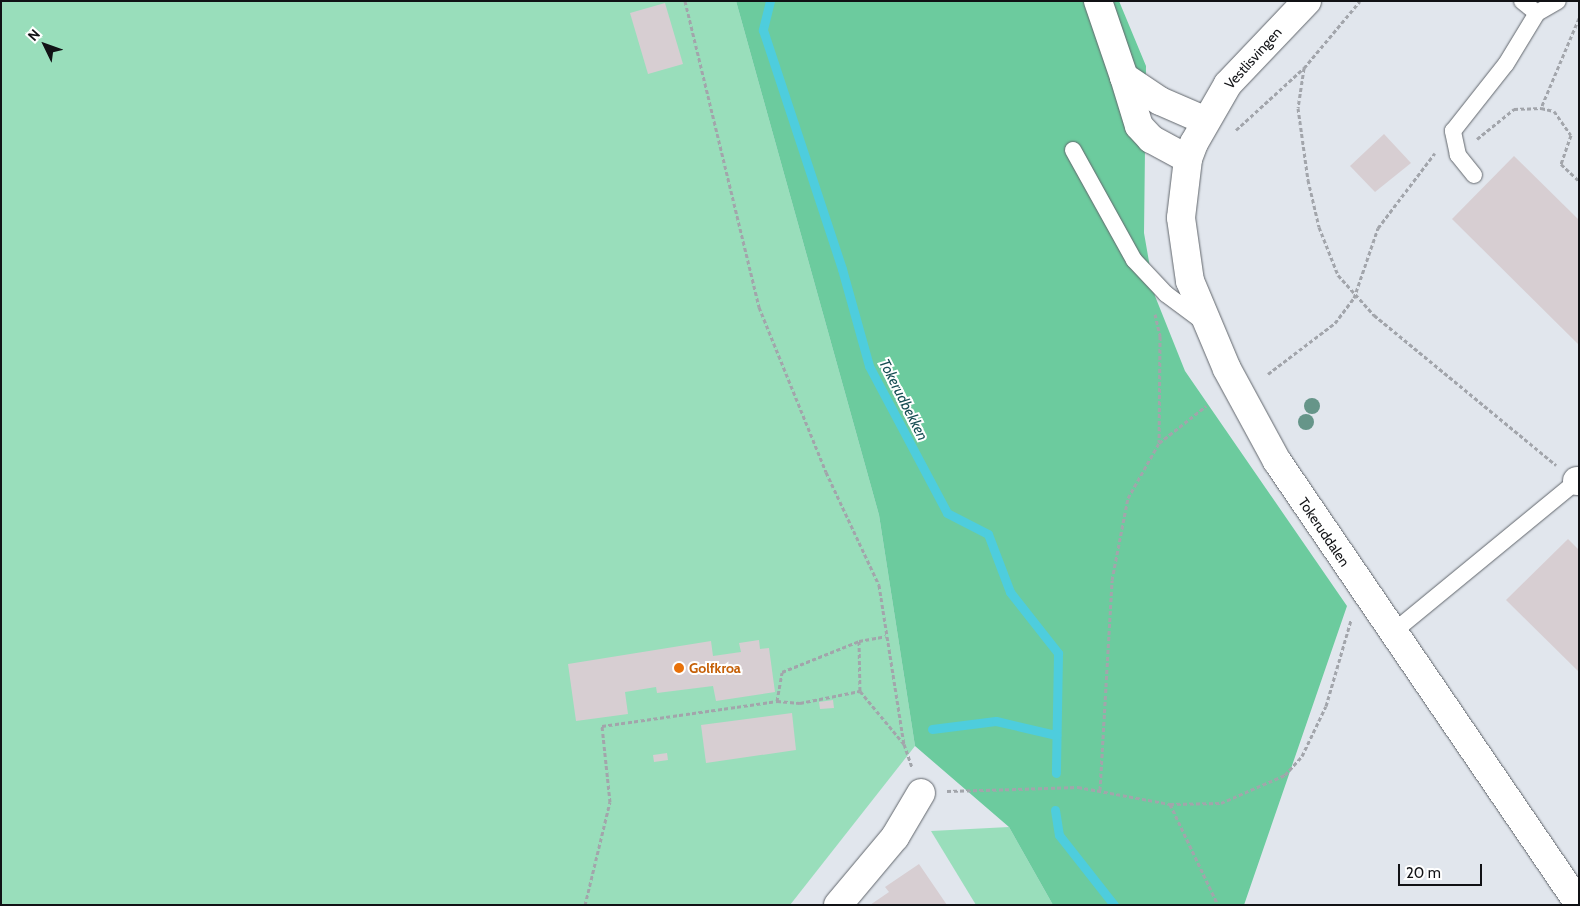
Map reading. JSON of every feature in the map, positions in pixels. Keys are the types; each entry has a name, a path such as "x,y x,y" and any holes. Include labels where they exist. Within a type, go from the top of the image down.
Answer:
{"street":[{"path":"1098,1 1139,126 1151,139 1188,159"},
{"name":"Vestlisvingen","path":"1204,120 1237,73 1307,1"},
{"path":"1124,77 1160,101 1204,120"},
{"name":"Tokeruddalen","path":"1204,120 1188,159 1181,218 1183,247 1205,323 1277,461 1392,633 1579,904"},
{"path":"838,905 895,837 921,793"}],"lane":[{"path":"1522,1 1537,12"},
{"path":"1474,175 1458,155 1452,131 1506,64 1537,12 1558,1"},
{"path":"1073,150 1147,276 1205,323"},
{"path":"1392,633 1578,481"}],"path":[{"path":"685,1 759,307 826,472 879,585 904,744 921,793 1030,786 1078,787 1170,804 1221,803 1285,775 1315,732 1343,638 1368,597"},
{"path":"1229,136 1304,68 1360,1"},
{"path":"1541,108 1579,18"},
{"path":"1304,68 1298,108 1308,180 1327,252 1354,298 1578,481"},
{"path":"1458,155 1514,109 1541,108 1554,111 1571,134 1561,164 1579,181"},
{"path":"1268,374 1317,340 1354,298 1378,228 1452,131"},
{"path":"1147,276 1160,336 1158,443"},
{"path":"1100,790 1110,671 1112,580 1119,533 1128,498 1158,443 1206,406"},
{"path":"777,701 782,672 858,641 886,636"},
{"path":"858,641 860,691 904,744"},
{"path":"584,905 610,802 602,726 777,701 800,703 860,691"},
{"path":"1170,804 1218,905"}],"green space":[{"path":"1,1 736,1 879,515 915,746 790,905 1,905"},
{"path":"736,1 1119,1 1146,66 1144,233 1155,296 1185,371 1347,606 1244,905 1053,905 1009,827 915,746 879,515"},
{"path":"1009,827 1053,905 976,905 931,831"}],"building":[{"path":"665,3 683,64 648,74 630,13"},
{"path":"1384,134 1411,163 1375,192 1350,166"},
{"path":"1514,156 1579,220 1579,345 1452,219"},
{"path":"1568,539 1579,550 1579,672 1506,600"},
{"path":"759,640 760,649 769,648 775,692 716,701 713,686 657,693 656,687 625,692 628,714 576,721 568,664 711,641 713,656 741,652 739,643"},
{"path":"833,700 834,708 820,709 819,702"},
{"path":"792,713 796,750 706,763 701,725"},
{"path":"667,753 668,760 654,762 653,755"},
{"path":"919,864 947,905 870,905 889,892 885,887"}],"waterway":[{"name":"Tokerudbekken","path":"770,1 763,30 842,269 869,366 947,513 988,534 1010,592 1058,653 1056,773"},
{"path":"932,729 996,721 1056,735"},
{"name":"Tokerudbekken","path":"1055,810 1059,835 1114,905"}],"place":[{"name":"Golfkroa","path":"679,668"}]}
